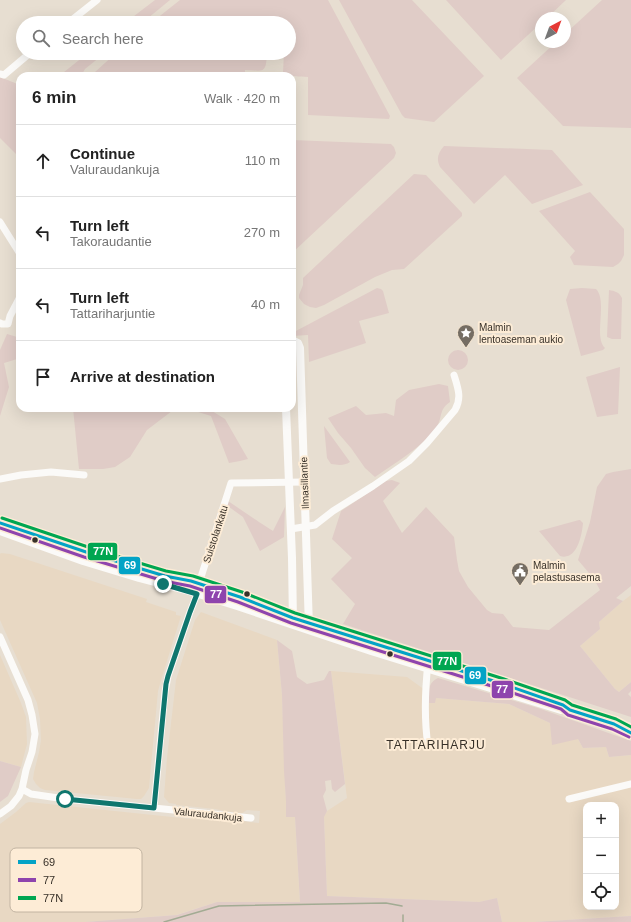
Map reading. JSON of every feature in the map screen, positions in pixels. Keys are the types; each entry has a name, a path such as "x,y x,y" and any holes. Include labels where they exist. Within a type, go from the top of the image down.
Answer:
{"main road":[{"name":"Ilmasillantie","path":"296,342 300,348 309,627"},
{"name":"Ilmasillantie","path":"286,412 293,622"},
{"path":"0,523 145,570 190,581 240,597 293,622"},
{"path":"0,531 83,561 309,627 371,651 428,665 562,710 570,710 614,724 631,727"},
{"path":"614,724 631,733"}],"street":[{"path":"77,16 97,0"},
{"path":"0,74 4,75 22,60"},
{"path":"0,222 16,248"},
{"path":"0,323 8,324 10,316 16,305"},
{"path":"291,529 315,525 333,511 409,461 418,453 458,405 460,397 454,376"},
{"path":"0,479 51,472 84,475"},
{"path":"289,482 304,482"},
{"name":"Suistolankatu","path":"154,808 166,684 197,594 232,483 289,482"},
{"path":"0,636 28,700 35,734 22,790 11,806 0,814"},
{"path":"428,665 425,728 428,746"},
{"path":"569,799 631,784"},
{"name":"Valuraudankuja","path":"22,790 31,794 65,799 252,818"}],"shaded area":[{"path":"155,0 170,0 151,16 134,16"},
{"path":"180,0 328,0 390,116 389,119 308,115 308,77 296,76 296,72 283,72 284,60 296,60 296,16 160,16"},
{"path":"339,0 412,0 484,76 434,122 405,118"},
{"path":"446,0 566,0 553,12 535,12 535,29 501,60"},
{"path":"602,0 631,0 631,128 563,126 517,78 550,48 571,48 571,28"},
{"path":"79,60 96,60 83,72 64,72"},
{"path":"108,60 266,60 265,68 260,71 95,72"},
{"path":"0,77 16,83 16,154 0,138"},
{"path":"296,140 391,144 396,153 394,158 296,249"},
{"path":"444,146 552,150 583,185 532,204 505,175 474,204 440,167 438,156"},
{"path":"414,174 426,175 462,213 462,216 404,269 392,270 375,277 316,308 304,304 299,298 303,285 303,278"},
{"path":"590,192 624,229 624,255 621,261 613,267 574,265 570,257 575,251 539,211"},
{"path":"377,288 383,291 389,313 359,321 366,343 309,362 308,335 296,336 296,331"},
{"path":"570,289 596,289 599,295 601,302 600,336 605,348 603,350 581,356 566,300"},
{"path":"609,290 617,292 622,298 621,339 612,339 607,337"},
{"path":"7,334 16,337 16,359 4,363 9,387 0,416 0,350"},
{"path":"458,350 465,353 468,360 465,367 458,370 451,367 448,360 451,353"},
{"path":"620,367 618,414 597,417 586,377"},
{"path":"439,384 448,386 450,402 442,411 436,428 430,436 415,449 375,477 365,468 328,418 356,406 366,415 386,413 394,416 396,400 409,390"},
{"path":"73,412 171,412 147,430 130,457 115,467 103,469 79,469"},
{"path":"198,412 214,412 225,419 248,459 229,463 211,416"},
{"path":"324,426 350,462 343,465 331,464 327,458"},
{"path":"631,469 631,586 616,598 623,601 599,622 600,629 580,646 619,692 631,682 631,691 628,694 631,697 631,717 343,624 355,604 331,579 352,558 332,539 341,511 386,481 392,480 400,483 383,501 402,533 426,507 454,537 459,571 468,587 487,610 492,613 503,614 513,627 549,630 600,590 594,579 578,560 590,522 597,487 606,474"},
{"path":"228,501 273,531 285,507 284,537 260,551 243,517 225,504"},
{"path":"580,520 583,523 578,546 571,555 566,557 560,556 539,531"},
{"path":"1,553 10,554 147,599 146,602 176,612 176,615 181,616 158,691 149,788 141,799 45,790 40,788 33,779 41,740 40,719 37,703 0,620"},
{"path":"631,595 631,682 619,692 580,646 600,629 599,622"},
{"path":"201,612 277,640 282,695 286,816 295,817 300,903 217,902 176,915 85,922 0,922 0,824 26,803 29,802 191,819 192,815 259,823 260,811 247,810 241,814 215,809 176,805 169,803 164,797 176,680 195,620"},
{"path":"277,640 292,651 297,677 307,684 324,680 329,671 331,671 345,784 335,792 332,789 331,780 325,781 326,790 323,796 327,811 324,817 327,896 479,902 497,898 502,922 85,922 177,915 217,902 300,902 295,817 286,817 282,695"},
{"path":"0,655 26,717 27,744 21,767 0,761"},
{"path":"331,671 407,677 436,698 509,704 550,723 578,739 583,748 606,747 609,757 631,755 631,916 534,922 502,922 497,898 479,902 327,896 324,816 327,811 347,798"},
{"path":"438,678 538,708 631,741 631,755 609,757 606,747 583,748 578,739 552,745 550,723 509,704 436,698 435,703 429,703 430,685"},
{"path":"0,761 21,767 8,796 0,802"},
{"path":"631,916 631,922 534,922"}],"waterway":[{"path":"164,922 219,906 386,903 402,906"},
{"path":"403,915 403,922"}],"transit line":[{"name":"77N","path":"2,518 146,565 166,571 193,576 242,592 295,613 504,679 565,700 572,705 616,719 631,727"},
{"name":"69","path":"0,523 145,570 191,581 240,597 293,618 503,684 563,705 570,710 614,724 631,733"},
{"name":"77","path":"0,528 84,557 164,581 190,586 238,602 291,623 501,689 561,709 568,715 612,729 629,737"}],"place":[{"name":"Malmin lentoaseman aukio","path":"466,348"},
{"name":"Malmin pelastusasema","path":"520,586"}],"district":[{"name":"TATTARIHARJU","path":"436,745"}],"route":[{"path":"65,799 154,808 166,684 197,594 163,584"}]}
